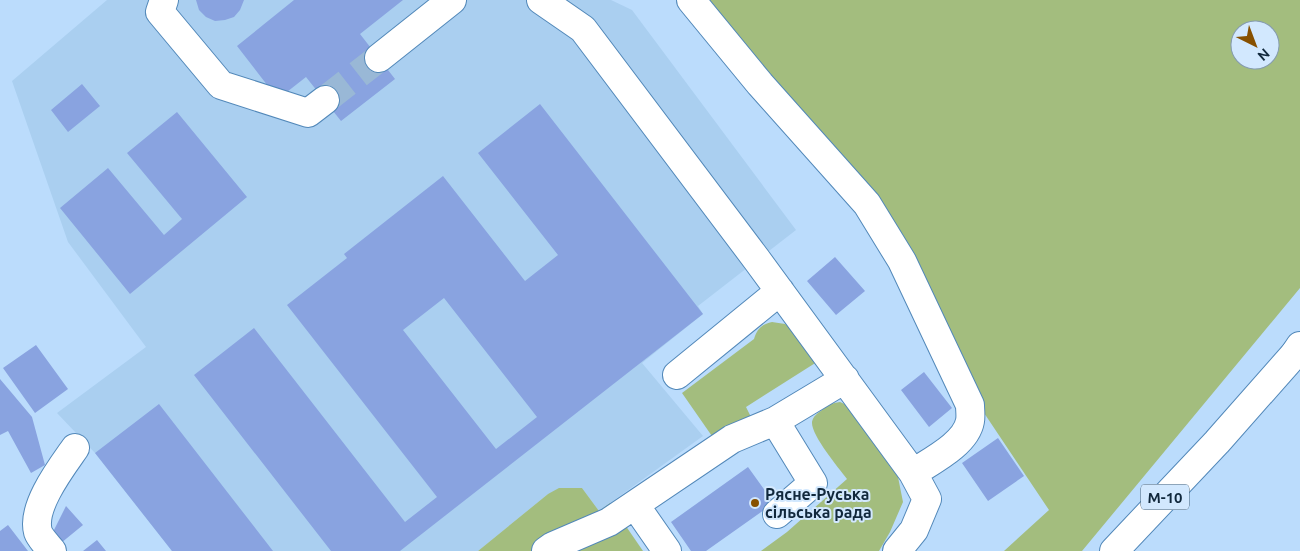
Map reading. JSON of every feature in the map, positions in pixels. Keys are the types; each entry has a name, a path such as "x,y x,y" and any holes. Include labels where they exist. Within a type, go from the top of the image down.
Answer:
{"main road":[{"path":"164,0 160,12 221,85 308,113 325,100"},
{"path":"379,58 452,0"},
{"path":"541,0 583,29 914,473 927,499 914,530 897,551"},
{"path":"691,0 760,84 867,204 902,261 970,405 970,421 963,437 952,447 914,473"},
{"path":"677,375 780,291"},
{"name":"М-10","path":"1114,551 1217,442 1299,349"},
{"path":"546,551 553,546 609,522 732,439 775,422 845,379"},
{"path":"775,422 813,483 777,514"},
{"path":"52,551 38,533 38,512 58,472 75,448"},
{"path":"636,505 668,551"}],"shaded area":[{"path":"107,0 611,0 632,10 796,230 698,306 703,314 642,363 703,436 599,511 582,488 548,494 478,551 172,551 95,453 57,413 146,347 68,242 12,81"}],"green space":[{"path":"697,0 1300,0 1300,288 1082,551 1004,551 1049,510 964,383 877,205"},
{"path":"772,322 785,324 791,328 820,360 746,407 751,417 714,439 682,393 754,339 758,330 765,324"},
{"path":"840,402 851,407 865,425 898,477 903,502 890,532 879,551 761,551 787,532 847,479 820,443 812,422 813,418 826,407"},
{"path":"559,488 582,488 599,511 610,503 643,551 478,551 548,494"}],"building":[{"path":"196,0 244,0 240,10 234,17 215,21 206,17 199,10"},
{"path":"294,0 403,0 360,34 395,79 341,121 306,77 278,99 237,46"},
{"path":"82,84 100,106 68,132 51,110"},
{"path":"540,104 703,314 400,551 331,551 194,375 254,328 405,522 437,497 287,305 347,258 344,254 443,176 525,281 558,255 478,153","holes":["444,298 537,417 496,449 403,330"]},
{"path":"177,112 247,197 130,294 60,208 108,168 164,235 182,219 127,153"},
{"path":"835,257 865,291 836,315 807,281"},
{"path":"36,345 68,389 35,413 3,368"},
{"path":"924,372 952,408 929,427 901,390"},
{"path":"0,379 32,417 45,465 31,473 8,431 0,435"},
{"path":"159,404 273,551 172,551 95,453"},
{"path":"998,438 1024,476 988,501 962,463"},
{"path":"748,467 774,503 706,551 691,551 671,522"},
{"path":"66,506 83,525 61,543 52,534"},
{"path":"8,525 28,551 0,551 0,531"},
{"path":"97,540 106,551 83,551"}],"tunnel":[{"path":"325,100 379,58"}],"place":[{"name":"Рясне-Руська сільська рада","path":"755,503"}]}
